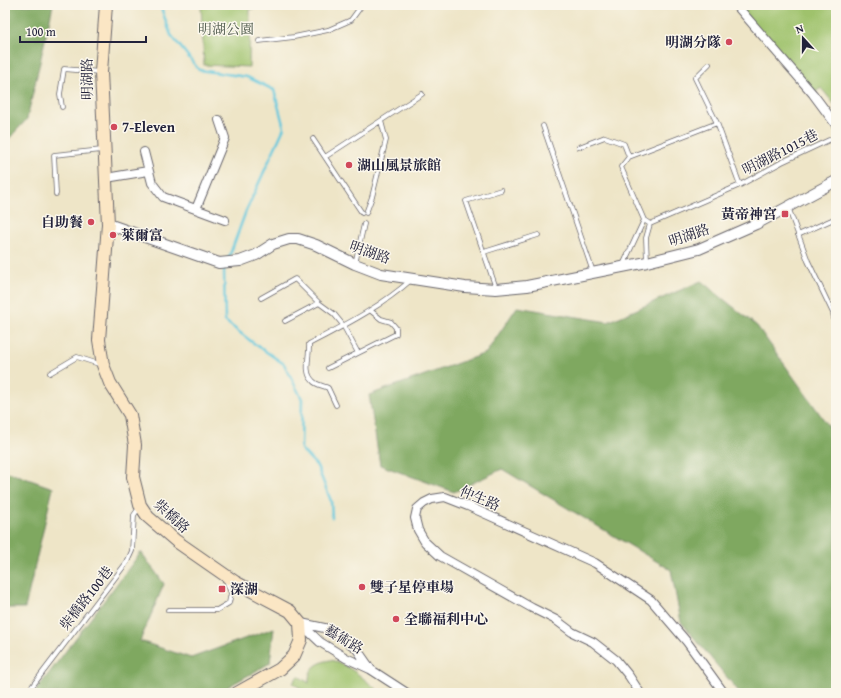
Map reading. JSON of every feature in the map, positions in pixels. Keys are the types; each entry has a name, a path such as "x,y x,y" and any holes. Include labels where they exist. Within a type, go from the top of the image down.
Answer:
{"main road":[{"name":"明湖路","path":"106,5 101,72 108,224"},
{"name":"柴橋路","path":"108,224 100,340 103,365 110,383 130,415 134,445 133,477 140,505 148,517 176,541 235,582 290,611 300,623"},
{"path":"237,693 280,669 294,656 301,640 300,623"}],"street":[{"path":"736,5 813,94 836,125"},
{"path":"196,209 225,138 219,120"},
{"path":"144,152 152,183 163,197 225,220"},
{"path":"106,178 148,171"},
{"name":"明湖路","path":"108,224 219,263 240,261 256,255 273,244 288,239 298,239 316,245 355,264 381,274 465,287 496,289 527,286 593,273 648,262 699,249 756,224 836,181"},
{"name":"仲生路","path":"640,693 616,660 593,642 572,632 556,620 440,556 426,542 418,530 415,518 417,509 432,499 445,497 594,563 651,600 687,642 724,693"},
{"name":"藝術路","path":"300,623 329,629 356,648 370,669"},
{"name":"藝術路","path":"300,623 320,642 346,658 370,669 407,693"}],"lane":[{"path":"259,41 294,37 328,30 351,20 362,5"},
{"name":"明湖路1015巷","path":"709,64 695,78 717,123 740,185"},
{"path":"62,107 60,94 64,69 101,72"},
{"path":"325,157 422,94"},
{"path":"313,139 364,213 372,197 386,140 381,121"},
{"path":"648,262 646,238 650,224 644,220 621,167 629,157 717,123"},
{"path":"543,126 593,273"},
{"path":"579,147 605,137 624,144 629,157"},
{"name":"明湖路1015巷","path":"650,224 740,185 782,162 829,140"},
{"path":"56,194 54,154 105,150"},
{"path":"496,289 466,201 501,190"},
{"path":"788,207 808,261 835,312 836,330"},
{"path":"798,235 836,218"},
{"path":"622,267 644,220"},
{"path":"355,264 364,224"},
{"path":"484,252 538,235"},
{"path":"336,405 328,388 313,381 307,369 310,344 370,310 396,293 414,278"},
{"path":"261,298 295,279 319,303 334,314 343,325 358,353"},
{"path":"285,321 319,303"},
{"path":"328,368 396,334 396,328 391,322 381,319 370,310"},
{"path":"50,373 76,357 103,365"},
{"name":"柴橋路100巷","path":"27,693 127,562 132,551 134,515 140,505"},
{"path":"168,610 217,610 229,603 231,593 224,574"}],"green space":[{"path":"5,5 53,5 27,119 5,143"},
{"name":"明湖公園","path":"201,5 282,5 250,9 249,67 204,65"},
{"path":"736,5 836,5 836,106 821,88 813,94"},
{"path":"701,281 757,326 832,431 836,430 836,693 740,693 681,622 671,570 502,469 454,492 380,465 369,395 486,353 517,307 608,322"},
{"path":"5,471 53,488 25,608 5,608"},
{"path":"141,552 164,584 140,641 191,658 274,628 270,663 217,693 34,693"},
{"path":"330,660 344,665 381,693 306,693 293,683 298,676 309,683 310,674 314,667"}],"waterway":[{"path":"160,5 171,35 199,70 247,77 274,90 284,128 246,211 228,260"},
{"path":"226,265 224,269 225,321 284,364 302,399 301,449 317,466 331,501 332,518"}],"place":[{"name":"明湖分隊","path":"729,42"},
{"name":"7-Eleven","path":"114,127"},
{"name":"湖山風景旅館","path":"349,165"},
{"name":"黃帝神宮","path":"785,214"},
{"name":"自助餐","path":"91,222"},
{"name":"萊爾富","path":"113,235"},
{"name":"雙子星停車場","path":"362,587"},
{"name":"深湖","path":"222,589"},
{"name":"全聯福利中心","path":"396,619"}]}
